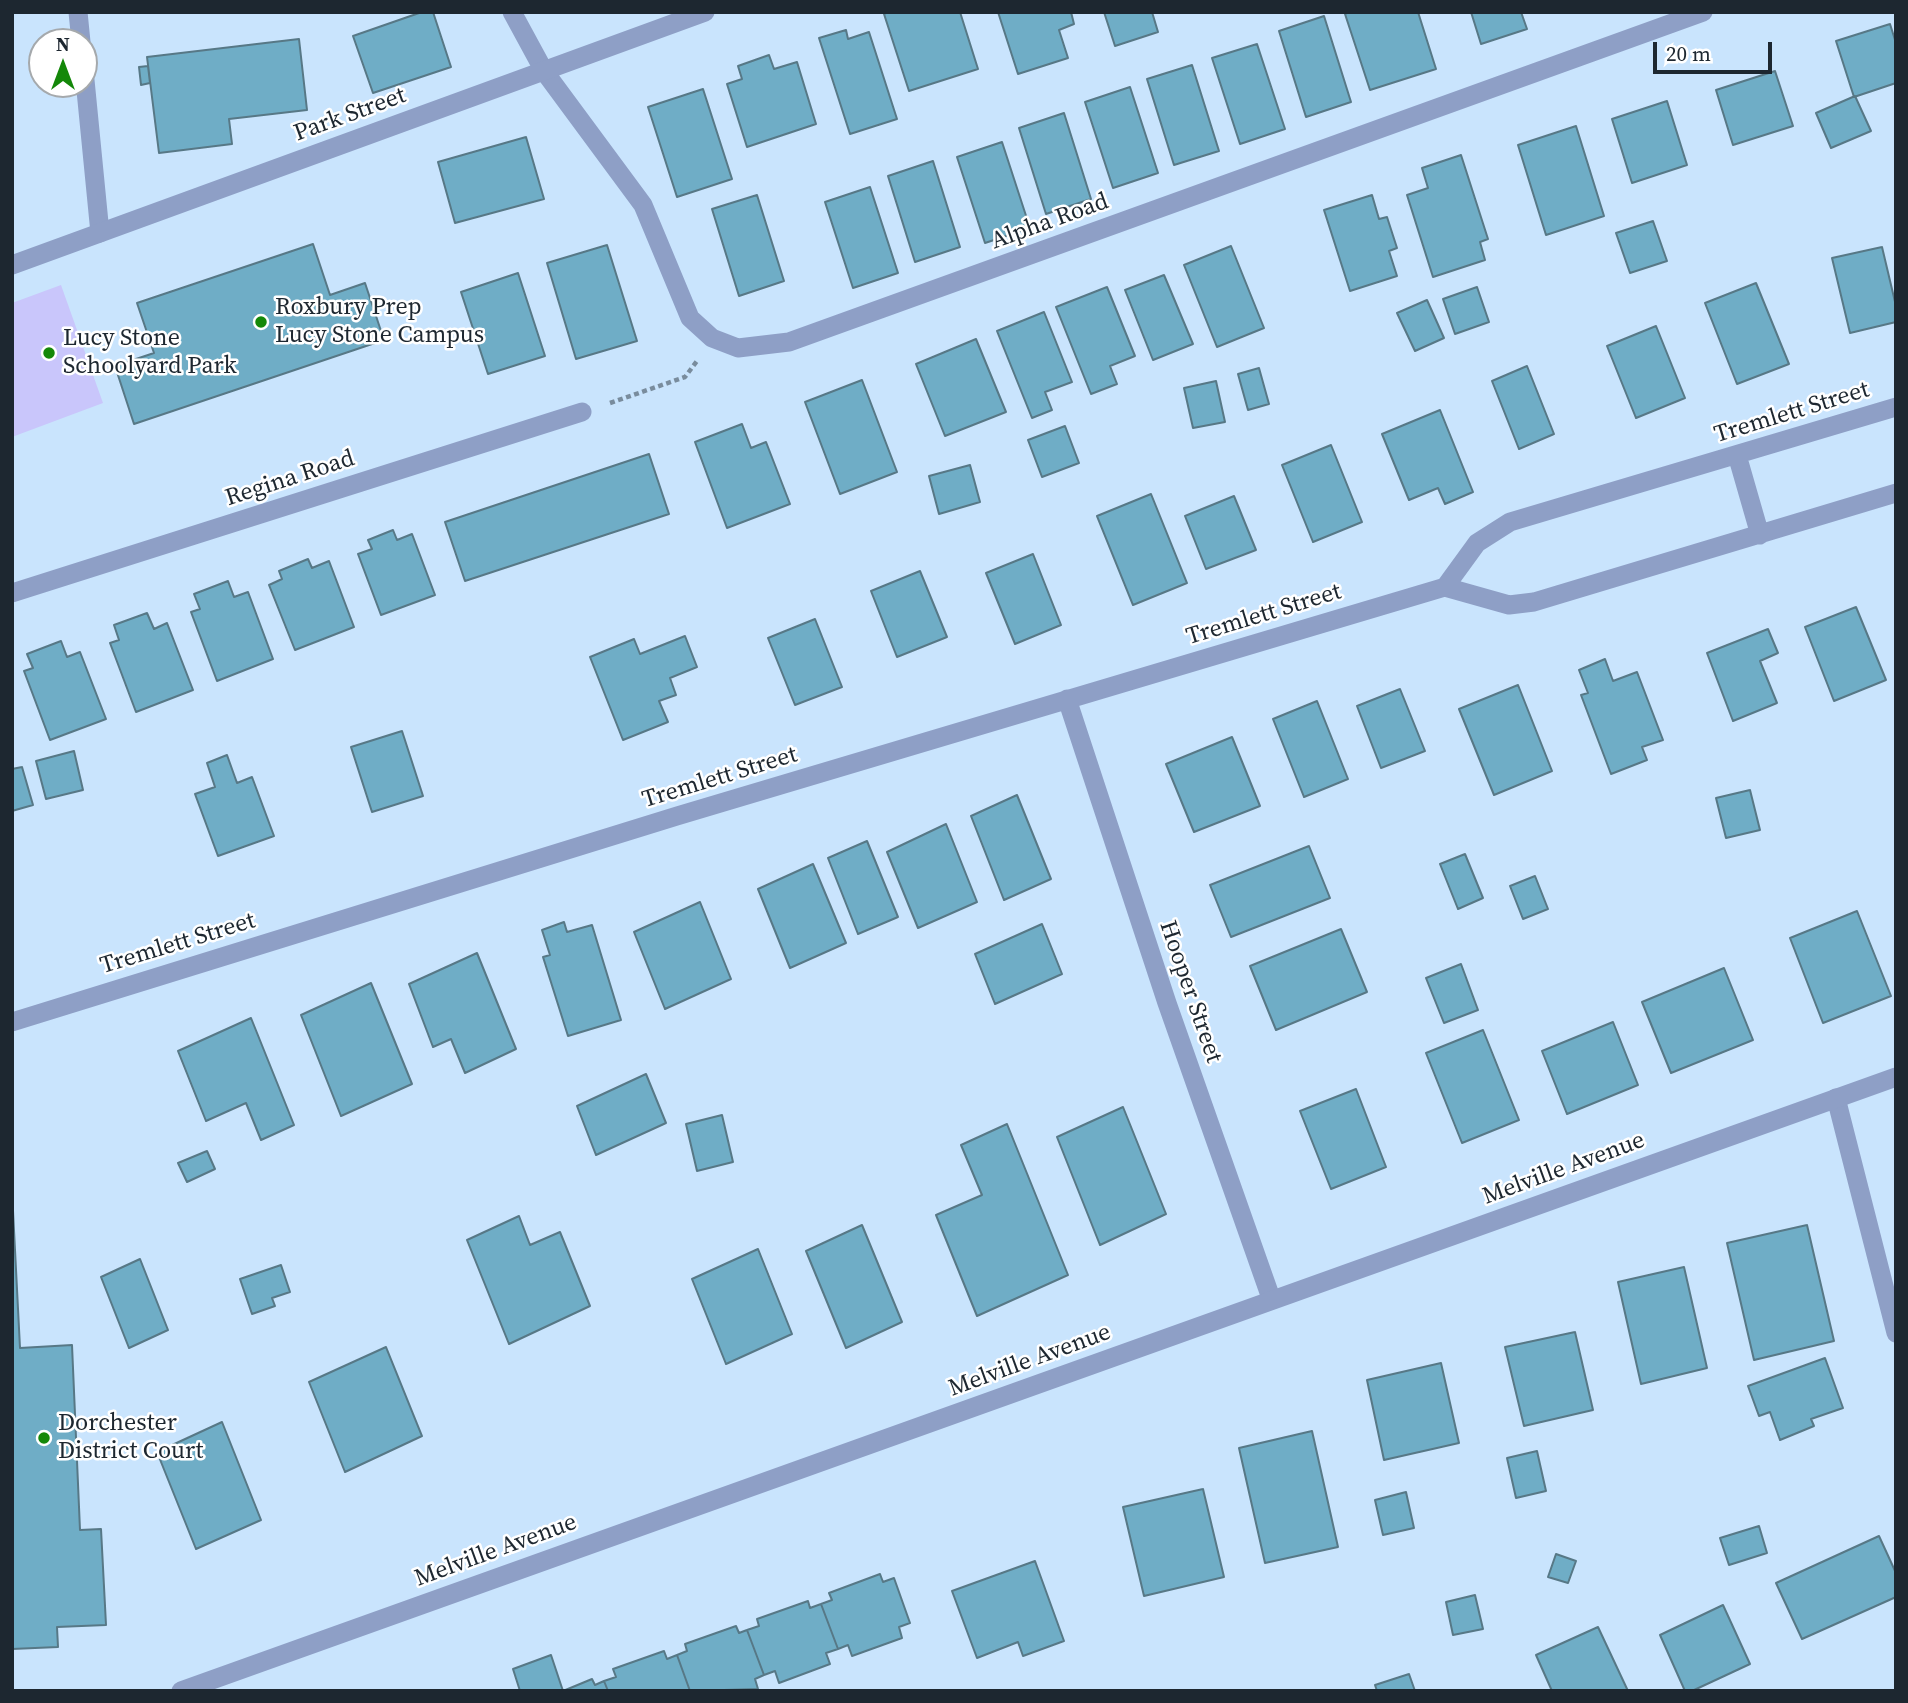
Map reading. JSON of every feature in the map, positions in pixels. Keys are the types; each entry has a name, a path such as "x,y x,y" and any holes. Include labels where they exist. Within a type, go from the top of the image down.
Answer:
{"street":[{"name":"Alpha Road","path":"512,12 544,71 632,187 653,224 690,318 712,338 738,348 789,342 1703,12"},
{"name":"Park Street","path":"12,265 705,12"},
{"path":"87,98 100,233"},
{"name":"Tremlett Street","path":"12,1022 1067,699 1445,587 1477,543 1498,528 1896,407"},
{"name":"Regina Road","path":"12,593 592,409"},
{"path":"1737,455 1760,535"},
{"path":"1445,587 1497,602 1521,605 1896,493"},
{"name":"Hooper Street","path":"1067,699 1167,1003 1271,1298"},
{"name":"Melville Avenue","path":"181,1691 513,1570 864,1449 1271,1298 1896,1077"},
{"path":"1836,1098 1896,1333"}],"path":[{"path":"592,409 685,377 712,338"}],"shaded area":[{"name":"Lucy Stone Schoolyard Park","path":"61,285 103,403 12,437 12,303"}],"building":[{"path":"422,12 433,12 451,67 373,93 353,36"},
{"path":"960,12 978,69 909,91 884,14"},
{"path":"998,12 1071,12 1074,24 1059,30 1068,58 1018,74"},
{"path":"1104,12 1152,12 1158,32 1115,46"},
{"path":"1418,12 1436,69 1370,90 1345,14"},
{"path":"1471,12 1521,12 1527,29 1481,44"},
{"path":"1324,16 1351,102 1306,117 1279,31"},
{"path":"1890,24 1896,43 1896,83 1854,97 1836,41"},
{"path":"846,30 848,39 869,32 897,119 850,134 819,38"},
{"path":"299,39 307,110 229,119 232,144 159,153 147,57"},
{"path":"1257,44 1285,129 1240,144 1212,58"},
{"path":"769,55 774,69 797,62 816,124 747,147 727,84 742,79 738,66"},
{"path":"1192,65 1219,151 1174,165 1147,79"},
{"path":"148,66 150,83 141,85 139,67"},
{"path":"1775,71 1793,126 1733,145 1716,90"},
{"path":"1130,87 1158,173 1113,188 1085,102"},
{"path":"703,89 732,179 677,197 648,107"},
{"path":"1855,96 1871,131 1831,148 1816,113"},
{"path":"1667,101 1687,165 1632,183 1612,119"},
{"path":"1064,113 1091,199 1046,214 1019,128"},
{"path":"1576,126 1604,216 1546,235 1518,145"},
{"path":"526,137 544,199 455,223 438,162"},
{"path":"1002,142 1030,228 985,243 957,157"},
{"path":"1461,155 1488,239 1480,242 1485,260 1433,277 1407,195 1428,188 1422,168"},
{"path":"933,161 960,247 915,262 888,176"},
{"path":"870,187 898,273 853,288 825,202"},
{"path":"757,195 784,281 739,296 712,209"},
{"path":"1372,195 1379,219 1387,217 1397,248 1389,251 1397,276 1350,291 1324,210"},
{"path":"1653,221 1667,261 1630,273 1616,233"},
{"name":"Roxbury Prep Lucy Stone Campus","path":"313,244 330,295 365,283 384,340 134,424 115,366 154,353 137,303"},
{"path":"607,245 637,341 576,359 547,263"},
{"path":"1231,246 1264,328 1217,347 1184,265"},
{"path":"1882,247 1896,306 1896,322 1850,333 1832,258"},
{"path":"518,273 545,356 488,374 461,292"},
{"path":"1164,275 1193,344 1153,360 1125,290"},
{"path":"1756,283 1789,364 1737,384 1705,303"},
{"path":"1107,287 1135,356 1110,366 1117,384 1091,394 1056,307"},
{"path":"1477,287 1489,322 1455,334 1443,299"},
{"path":"1427,300 1444,338 1415,351 1397,313"},
{"path":"1044,312 1072,382 1045,392 1052,410 1032,418 997,331"},
{"path":"1656,326 1685,398 1636,418 1607,346"},
{"path":"976,339 1006,412 945,436 916,364"},
{"path":"1527,366 1554,434 1519,449 1492,381"},
{"path":"1259,368 1269,404 1248,410 1238,374"},
{"path":"862,380 897,472 840,494 805,402"},
{"path":"1216,381 1225,422 1193,428 1184,388"},
{"path":"1440,410 1473,492 1445,504 1438,488 1409,500 1382,434"},
{"path":"742,424 751,448 766,442 790,504 727,528 695,442"},
{"path":"1065,426 1079,463 1042,477 1028,440"},
{"path":"1331,445 1362,522 1313,542 1282,465"},
{"path":"649,454 669,514 465,581 445,522"},
{"path":"970,465 980,502 939,514 929,476"},
{"path":"1151,494 1187,583 1133,605 1097,516"},
{"path":"1234,496 1256,550 1206,569 1185,516"},
{"path":"393,530 397,540 412,534 435,595 381,615 358,554 372,549 368,540"},
{"path":"1033,554 1061,625 1015,644 986,573"},
{"path":"308,559 312,568 329,561 354,627 295,650 269,585 282,579 279,571"},
{"path":"920,571 947,637 897,657 871,591"},
{"path":"228,581 234,597 248,592 273,659 217,681 191,612 200,609 194,594"},
{"path":"1856,607 1886,680 1834,701 1805,627"},
{"path":"147,613 154,629 167,623 193,690 136,712 110,643 119,640 114,625"},
{"path":"815,619 842,687 795,705 768,638"},
{"path":"1768,629 1778,653 1760,661 1777,703 1733,721 1707,653"},
{"path":"685,636 697,667 670,678 676,695 659,701 668,722 623,740 590,657 634,639 640,654"},
{"path":"61,641 67,657 80,652 106,719 50,740 24,671 33,668 27,654"},
{"path":"1605,659 1613,681 1637,672 1663,740 1642,747 1647,760 1611,774 1581,695 1588,693 1579,670"},
{"path":"1518,685 1552,771 1494,795 1459,709"},
{"path":"1400,689 1425,751 1381,768 1357,706"},
{"path":"1317,701 1348,779 1304,797 1273,719"},
{"path":"402,731 423,796 372,812 351,747"},
{"path":"1232,737 1260,806 1194,832 1166,764"},
{"path":"74,751 83,790 46,799 36,761"},
{"path":"227,755 237,783 252,777 274,836 218,856 195,794 215,787 207,763"},
{"path":"22,767 33,805 12,811 12,769"},
{"path":"1750,790 1760,830 1726,838 1716,798"},
{"path":"1017,795 1051,879 1004,900 971,816"},
{"path":"946,824 977,902 918,928 887,852"},
{"path":"867,841 898,917 858,934 828,858"},
{"path":"1309,846 1330,898 1231,937 1210,885"},
{"path":"1465,854 1483,898 1458,909 1440,864"},
{"path":"813,864 846,943 790,968 758,889"},
{"path":"1535,876 1548,909 1523,919 1510,886"},
{"path":"700,902 731,979 665,1009 634,932"},
{"path":"1857,911 1891,996 1823,1023 1790,938"},
{"path":"564,922 567,932 592,925 621,1020 568,1036 543,957 550,955 542,930"},
{"path":"1042,924 1062,974 995,1004 975,954"},
{"path":"1341,929 1367,992 1276,1030 1250,966"},
{"path":"477,953 516,1049 465,1073 451,1039 433,1047 409,984"},
{"path":"1461,964 1478,1010 1444,1023 1426,978"},
{"path":"1724,968 1753,1040 1671,1073 1642,1002"},
{"path":"371,983 412,1084 341,1116 301,1015"},
{"path":"251,1018 294,1125 261,1140 246,1103 206,1121 178,1051"},
{"path":"1613,1022 1638,1085 1567,1114 1542,1051"},
{"path":"1483,1030 1519,1120 1462,1143 1426,1053"},
{"path":"646,1074 666,1123 596,1155 577,1106"},
{"path":"1356,1089 1386,1167 1331,1189 1300,1111"},
{"path":"1123,1107 1166,1214 1100,1245 1057,1137"},
{"path":"722,1115 733,1162 697,1171 686,1124"},
{"path":"1007,1124 1068,1275 977,1316 936,1215 982,1195 961,1145"},
{"path":"207,1151 215,1169 187,1182 178,1163"},
{"name":"Dorchester District Court","path":"12,1191 20,1348 72,1345 80,1530 101,1529 106,1625 57,1627 58,1647 12,1649"},
{"path":"519,1216 530,1245 560,1232 590,1306 509,1344 467,1240"},
{"path":"862,1225 902,1322 846,1348 806,1251"},
{"path":"1807,1225 1834,1341 1754,1360 1727,1243"},
{"path":"758,1249 792,1334 726,1364 692,1279"},
{"path":"140,1259 168,1330 129,1348 101,1277"},
{"path":"281,1265 290,1292 272,1298 275,1306 252,1314 240,1279"},
{"path":"1684,1267 1707,1368 1641,1384 1618,1282"},
{"path":"1575,1332 1593,1410 1524,1426 1505,1347"},
{"path":"386,1347 422,1436 345,1472 309,1382"},
{"path":"1825,1358 1843,1408 1811,1419 1814,1426 1780,1440 1770,1412 1759,1416 1748,1386"},
{"path":"1441,1363 1459,1443 1384,1460 1367,1380"},
{"path":"222,1422 261,1520 196,1549 157,1452"},
{"path":"1312,1431 1338,1547 1265,1563 1239,1448"},
{"path":"1537,1451 1546,1491 1516,1498 1507,1458"},
{"path":"1203,1489 1224,1577 1144,1596 1123,1507"},
{"path":"1406,1492 1414,1528 1383,1535 1375,1500"},
{"path":"1759,1526 1767,1553 1729,1565 1720,1538"},
{"path":"1879,1536 1896,1573 1896,1597 1802,1639 1776,1583"},
{"path":"1556,1554 1576,1561 1568,1583 1548,1577"},
{"path":"1035,1561 1064,1641 1023,1656 1018,1642 977,1658 952,1591"},
{"path":"880,1574 883,1582 894,1578 910,1623 899,1627 902,1638 852,1656 848,1645 838,1649 821,1604 832,1600 829,1593"},
{"path":"1475,1595 1483,1629 1453,1635 1446,1602"},
{"path":"808,1601 810,1608 821,1604 838,1649 826,1653 830,1664 779,1683 775,1671 764,1675 747,1630 759,1626 757,1619"},
{"path":"1723,1605 1750,1664 1692,1691 1685,1691 1660,1635"},
{"path":"736,1626 739,1633 747,1630 764,1675 755,1679 758,1689 690,1691 677,1655 687,1651 685,1644"},
{"path":"1598,1627 1628,1691 1552,1691 1536,1655"},
{"path":"664,1651 667,1659 677,1655 690,1691 608,1691 604,1681 616,1677 613,1669"},
{"path":"551,1655 563,1691 520,1691 513,1669"},
{"path":"1409,1674 1415,1691 1377,1691 1375,1685"},
{"path":"592,1679 595,1685 604,1681 608,1691 563,1691"}],"place":[{"name":"Roxbury Prep Lucy Stone Campus","path":"261,322"},
{"name":"Lucy Stone Schoolyard Park","path":"49,353"},
{"name":"Dorchester District Court","path":"44,1438"}]}
